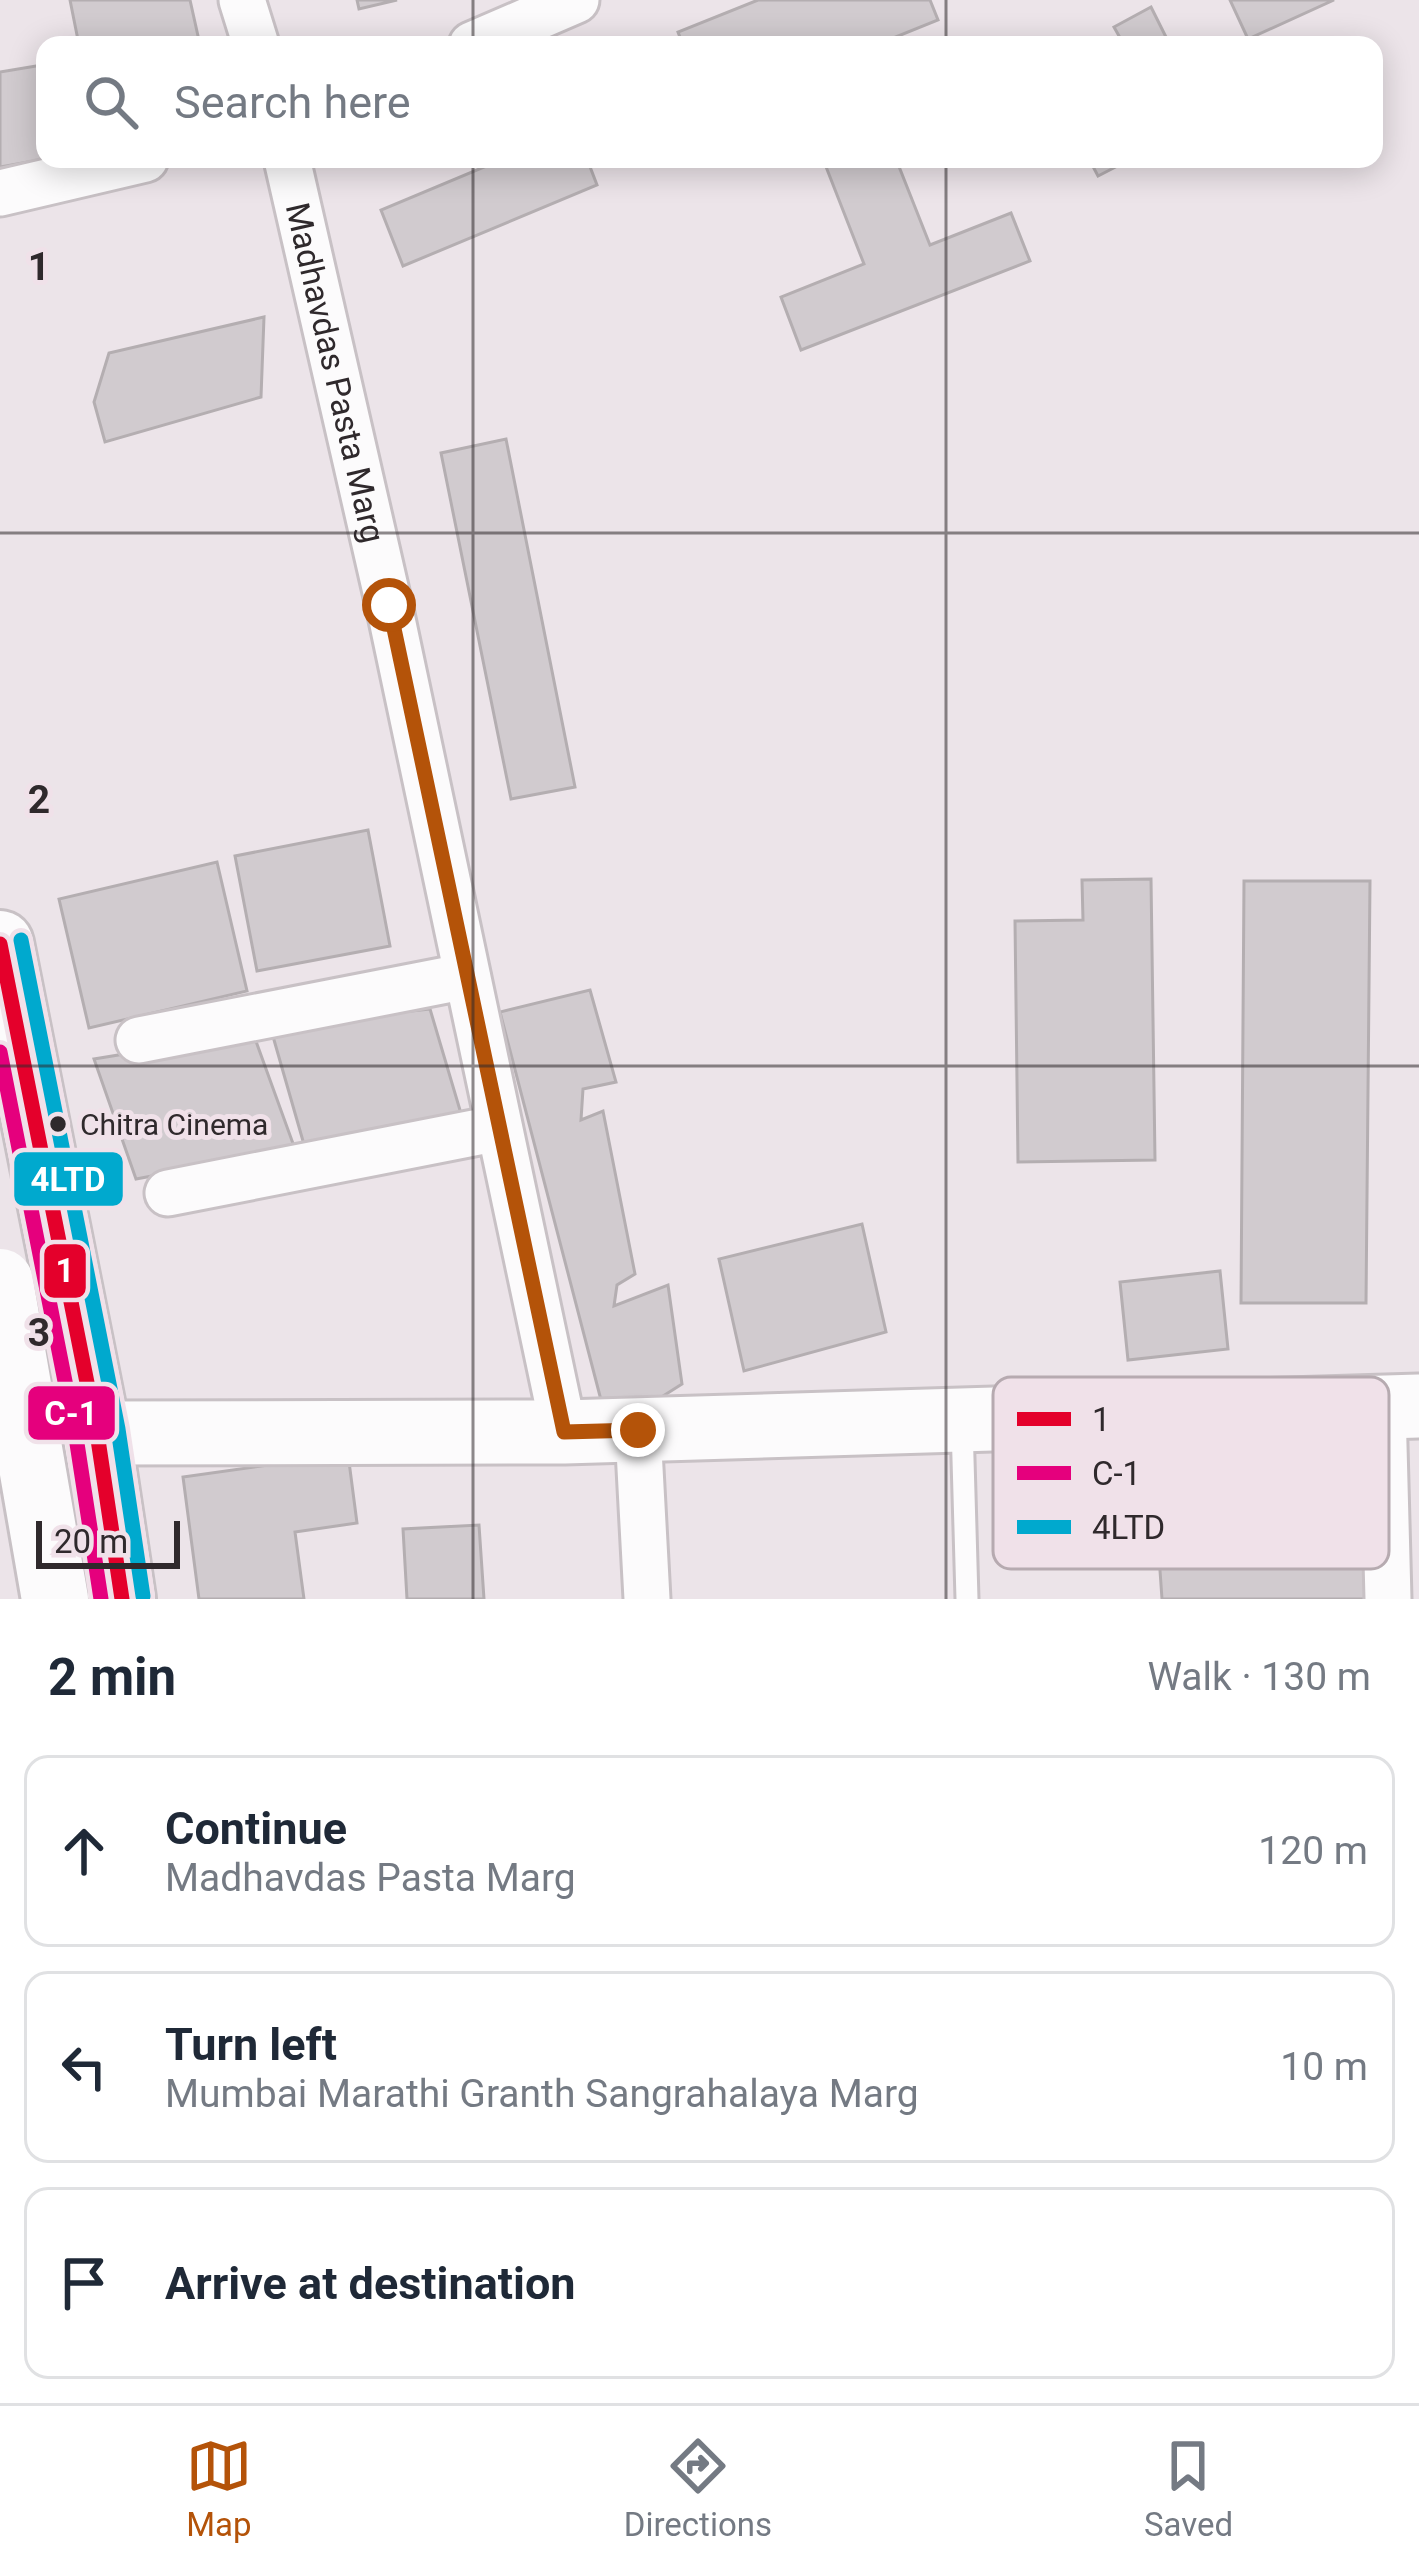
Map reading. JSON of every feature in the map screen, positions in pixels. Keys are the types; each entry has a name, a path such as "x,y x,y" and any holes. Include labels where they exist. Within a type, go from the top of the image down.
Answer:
{"highway":[{"path":"0,944 97,1433 122,1599"},
{"path":"0,1282 55,1599"}],"street":[{"path":"242,0 253,36"},
{"path":"493,36 576,0"},
{"path":"0,193 107,168"},
{"name":"Madhavdas Pasta Marg","path":"289,168 389,605 564,1432"},
{"path":"139,1040 467,976"},
{"path":"169,1193 499,1128"},
{"path":"1388,1599 1401,1407"},
{"path":"0,1451 97,1433 564,1432 993,1422"},
{"path":"638,1430 647,1599"}],"lane":[{"path":"962,1423 967,1599"}],"building":[{"path":"70,0 190,0 198,36 77,36"},
{"path":"357,0 397,0 359,9"},
{"path":"758,0 930,0 938,20 898,36 680,36 678,32"},
{"path":"1230,0 1334,0 1255,36 1247,36"},
{"path":"1151,7 1166,36 1119,36 1114,27"},
{"path":"36,66 36,161 0,167 0,72"},
{"path":"481,168 590,168 597,185 403,266 381,210"},
{"path":"827,168 900,168 930,245 1011,213 1030,261 801,350 781,297 864,264"},
{"path":"264,317 261,397 105,442 94,402 109,353"},
{"path":"506,439 575,787 511,799 441,453"},
{"path":"368,830 390,946 257,971 235,856"},
{"path":"217,862 247,991 89,1028 59,899"},
{"path":"1151,879 1155,1160 1018,1162 1015,921 1083,920 1082,880"},
{"path":"1244,881 1370,881 1366,1303 1241,1303"},
{"path":"590,990 616,1082 583,1089 581,1120 603,1111 635,1274 617,1285 614,1306 668,1285 682,1384 652,1403 601,1400 500,1012"},
{"path":"430,1009 465,1127 305,1148 270,1026"},
{"path":"253,1033 295,1149 136,1179 94,1059"},
{"path":"862,1224 886,1332 744,1371 719,1259"},
{"path":"1220,1271 1228,1349 1128,1360 1120,1282"},
{"path":"348,1454 357,1523 295,1532 304,1599 199,1599 183,1477"},
{"path":"479,1525 484,1599 407,1599 403,1529"},
{"path":"1160,1569 1376,1569 1378,1599 1162,1599"}],"transit line":[{"name":"4LTD","path":"21,940 118,1429 143,1596"},
{"name":"1","path":"0,944 97,1433 122,1599"},
{"name":"C-1","path":"0,1052 76,1437 101,1599"}],"place":[{"name":"Chitra Cinema","path":"58,1124"}],"route":[{"path":"389,605 564,1432 638,1430"}]}
